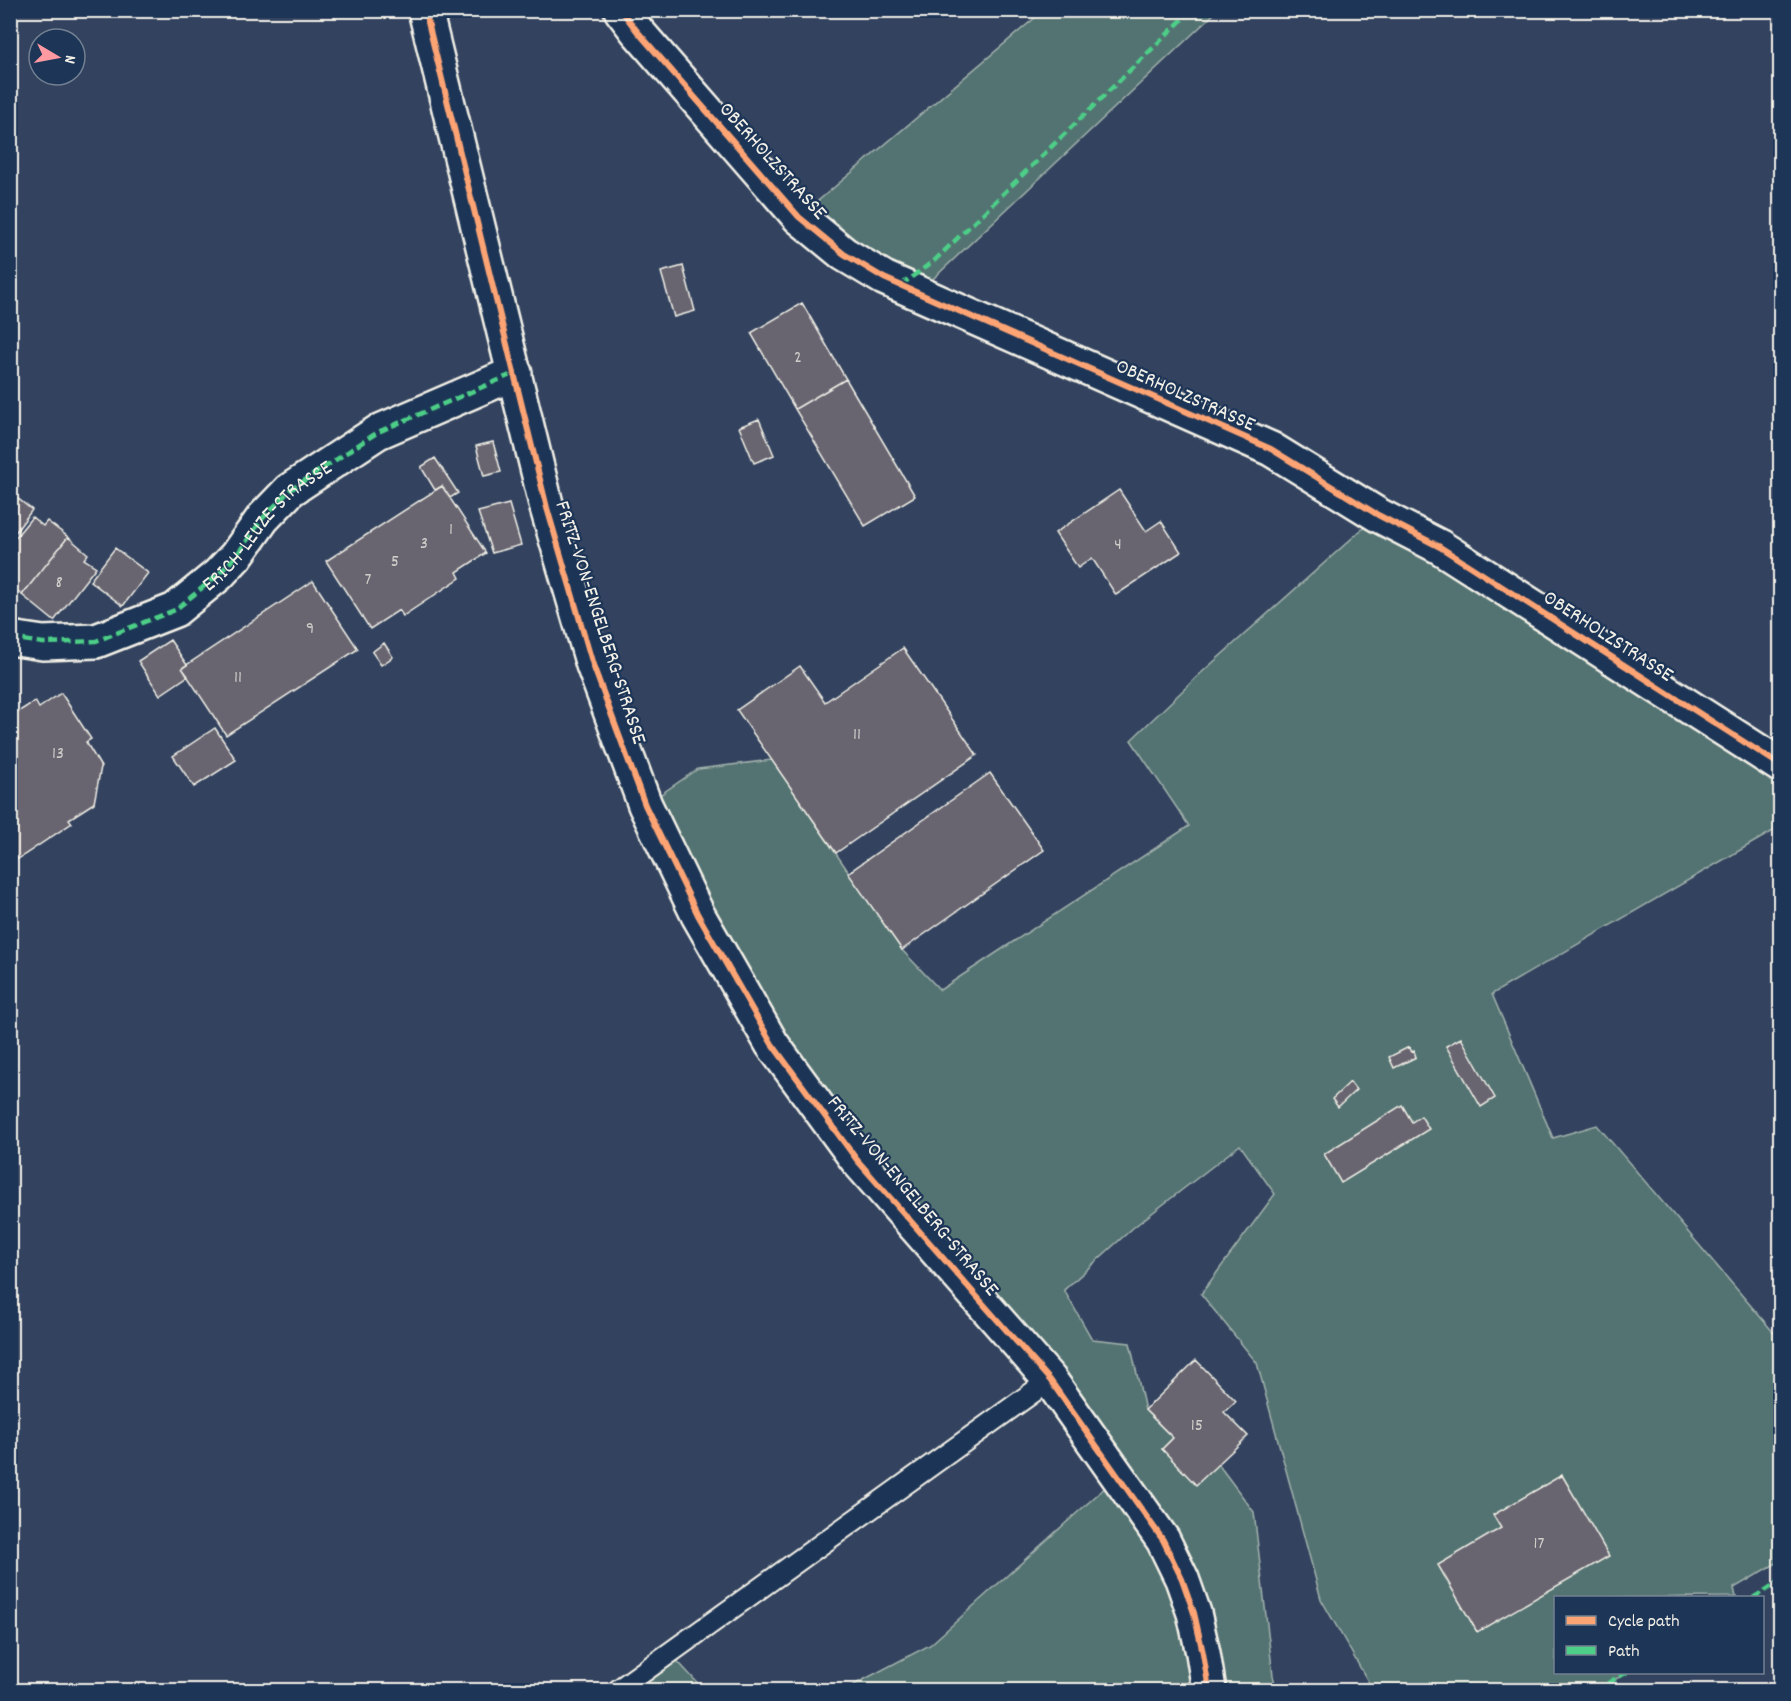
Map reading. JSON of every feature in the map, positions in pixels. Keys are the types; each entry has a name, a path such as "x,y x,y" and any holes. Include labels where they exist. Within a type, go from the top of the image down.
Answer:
{"street":[{"name":"FRITZ-VON-ENGELBERG-STRASSE","path":"425,10 547,508 593,665 645,805 698,915 772,1044 857,1160 1050,1380 1163,1540 1182,1579 1194,1613 1209,1690"},
{"name":"OBERHOLZSTRASSE","path":"621,10 799,217 844,254 884,278 1271,449 1378,515 1440,547 1780,765"},
{"name":"ERICH-LEUZE-STRASSE","path":"10,638 43,643 96,641 175,610 218,575 236,556 263,518 290,490 378,432 515,373"}],"lane":[{"path":"618,1690 1050,1380"}],"green space":[{"path":"1043,11 1217,11 918,293 799,217"},
{"path":"1378,515 1780,765 1780,827 1492,994 1553,1138 1597,1125 1780,1340 1780,1561 1734,1588 1736,1596 1554,1596 1554,1674 1625,1674 1596,1690 1373,1690 1321,1599 1257,1363 1201,1294 1275,1194 1240,1145 1134,1227 1064,1290 1092,1339 1130,1343 1145,1410 1173,1438 1162,1449 1218,1464 1254,1512 1273,1676 1277,1690 844,1690 930,1645 1118,1476 772,1044 645,805 698,769 772,760 902,950 940,990 1189,826 1131,740 1200,674"},
{"path":"670,1653 704,1690 618,1690"}],"building":[{"path":"683,266 695,311 674,317 661,272"},
{"path":"802,303 846,379 795,409 751,333"},
{"path":"846,379 915,496 865,526 795,409"},
{"path":"759,419 774,455 754,463 739,427"},
{"path":"493,442 501,472 484,476 476,446"},
{"path":"435,458 458,493 450,498 442,486 435,490 421,467"},
{"path":"442,486 486,553 457,572 460,578 403,616 399,610 370,629 326,561"},
{"path":"10,489 18,495 10,505"},
{"path":"1119,490 1146,531 1161,521 1181,552 1116,595 1092,558 1078,568 1055,533"},
{"path":"16,497 32,510 12,537 10,536 10,505"},
{"path":"509,504 521,545 492,553 478,512"},
{"path":"32,517 43,526 47,521 68,537 22,595 10,586 10,544"},
{"path":"68,537 88,554 84,559 96,567 54,621 22,595"},
{"path":"115,548 148,573 123,606 90,581"},
{"path":"313,581 358,649 226,735 182,668"},
{"path":"170,640 187,665 182,668 188,676 160,695 138,661"},
{"path":"384,643 393,657 381,665 372,652"},
{"path":"903,648 977,755 836,853 737,710 800,666 825,702"},
{"path":"61,693 91,739 86,742 101,767 94,803 69,819 72,823 10,863 10,769 12,762 10,759 10,717 35,701 39,708"},
{"path":"215,728 236,760 194,787 173,756"},
{"path":"990,773 1044,850 902,950 848,873"},
{"path":"1461,1038 1495,1098 1481,1107 1446,1046"},
{"path":"1409,1047 1412,1052 1414,1051 1416,1057 1394,1068 1389,1057"},
{"path":"1350,1082 1356,1090 1338,1107 1332,1099"},
{"path":"1402,1105 1412,1122 1421,1116 1429,1129 1341,1183 1324,1154"},
{"path":"1196,1360 1236,1401 1224,1412 1248,1436 1196,1485 1162,1449 1173,1438 1145,1410"},
{"path":"1562,1475 1609,1556 1477,1632 1438,1565 1501,1528 1493,1515"}],"marked path":[{"path":"901,285 935,260 1192,10"},
{"path":"10,638 43,643 96,641 175,610 218,575 236,556 263,518 290,490 378,432 515,373"},
{"path":"1756,1596 1780,1581"},
{"path":"1596,1690 1624,1674"}],"cycle path":[{"path":"425,10 547,508 593,665 645,805 698,915 772,1044 857,1160 1050,1380 1163,1540 1182,1579 1194,1613 1209,1690"},
{"path":"621,10 799,217 844,254 884,278 1271,449 1378,515 1440,547 1780,765"}]}
